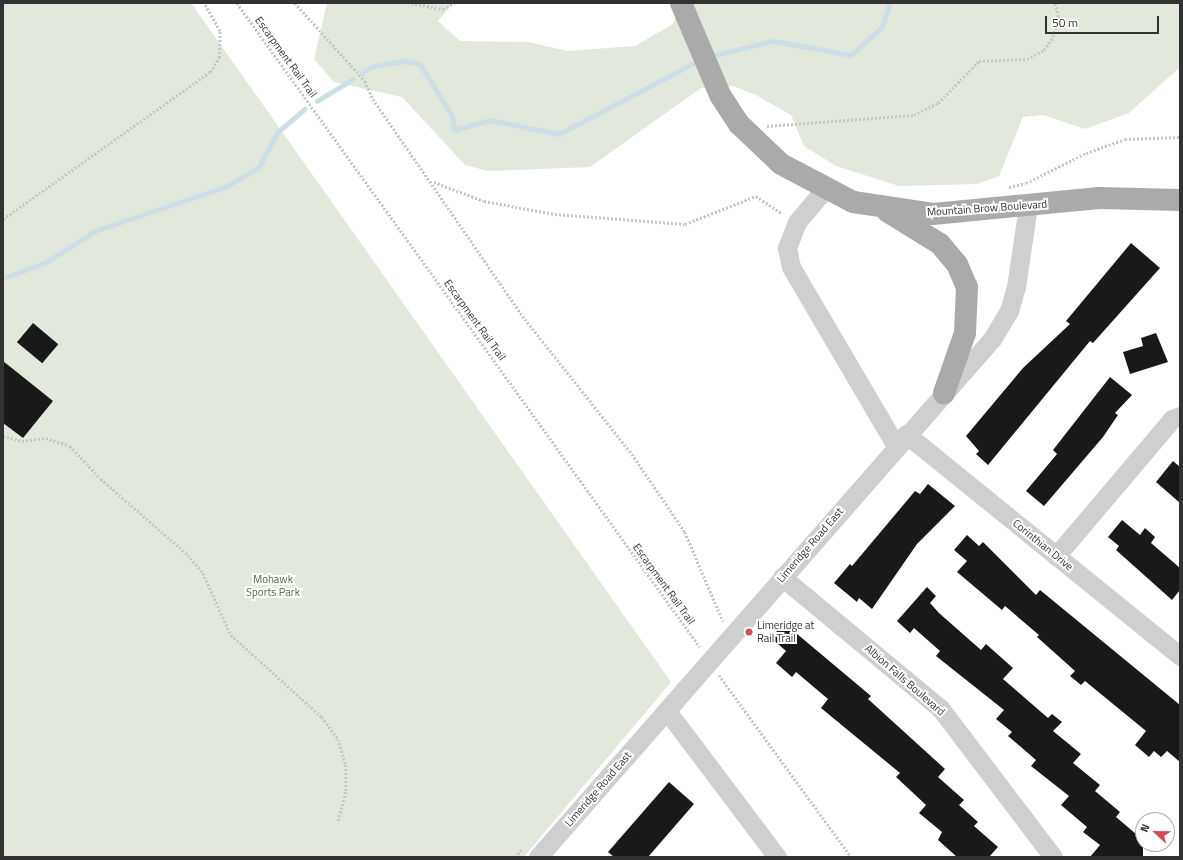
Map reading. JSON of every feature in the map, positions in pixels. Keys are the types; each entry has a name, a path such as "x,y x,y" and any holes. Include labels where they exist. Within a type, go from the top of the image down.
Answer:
{"main road":[{"name":"Mountain Brow Boulevard","path":"681,3 720,95 738,124 776,160 824,190 882,208 933,214 1099,198 1180,200"},
{"path":"882,208 940,244 964,279 969,296 965,333 944,393"}],"street":[{"path":"824,190 798,222 787,248 791,267 901,440"},
{"name":"Limeridge Road East","path":"538,857 667,711 901,440 992,339 1009,311 1016,287 1028,206"},
{"path":"1056,556 1172,419 1180,416"},
{"name":"Corinthian Drive","path":"901,440 1056,556 1180,656"},
{"name":"Albion Falls Boulevard","path":"782,577 940,708 1053,857"},
{"path":"667,711 777,857"}],"path":[{"path":"3,219 210,72 219,58 220,31 204,3"},
{"name":"Escarpment Rail Trail","path":"237,3 700,647"},
{"path":"295,3 365,81 373,99 433,182 525,319 632,454 685,532 725,623"},
{"path":"411,3 443,9 454,3"},
{"path":"763,127 914,115 938,103 979,61 1027,59 1044,50 1054,37 1058,17 1055,3"},
{"path":"1005,188 1026,183 1086,152 1125,139 1180,137"},
{"path":"433,182 484,201 555,214 685,224 756,196 798,222"},
{"path":"3,436 22,441 46,438 70,446 101,479 188,555 203,573 231,635 322,717 338,739 346,765 346,792 338,821"},
{"path":"715,669 850,857"}],"green space":[{"name":"Mohawk Sports Park","path":"3,3 191,3 671,682 524,857 3,857"},
{"path":"327,3 453,3 438,21 460,41 529,42 567,51 635,46 673,24 681,3 1180,3 1180,67 1129,113 1085,129 1043,115 1023,117 999,176 977,184 899,186 836,166 804,146 791,115 754,94 733,86 701,88 590,167 488,171 465,165 402,97 334,82 314,59"}],"building":[{"path":"1131,243 1160,268 1093,343 1090,341 988,465 976,454 979,451 966,436 1023,368 1070,324 1066,321"},
{"path":"33,323 58,344 42,363 17,342"},
{"path":"1156,333 1168,362 1130,374 1123,352 1143,346 1141,338"},
{"path":"3,361 53,401 23,438 3,423"},
{"path":"1110,377 1132,395 1115,413 1118,415 1103,437 1044,506 1026,491 1057,454 1053,450"},
{"path":"1173,461 1180,467 1180,503 1156,482"},
{"path":"928,484 955,506 917,544 872,609 859,598 857,602 834,583 850,564 852,566 915,491 920,494"},
{"path":"1122,520 1140,535 1145,528 1155,537 1151,543 1180,568 1180,590 1172,600 1116,550 1119,546 1108,537"},
{"path":"967,535 979,546 983,542 1036,595 1040,590 1180,705 1180,762 1167,751 1161,757 1154,751 1149,757 1135,745 1146,731 1085,681 1081,685 1070,676 1075,671 1037,637 1039,635 1005,606 1002,610 957,572 967,561 954,550"},
{"path":"927,587 936,596 930,603 939,613 981,650 986,644 1013,668 1003,679 1048,718 1052,714 1062,722 1053,731 1081,754 1073,763 1100,785 1095,791 1120,812 1116,817 1135,833 1135,852 1143,852 1143,857 1090,857 1100,845 1083,832 1087,827 1061,805 1069,796 1031,766 1036,760 1008,736 1012,732 996,719 1004,710 936,656 940,651 914,628 910,633 897,621"},
{"path":"784,623 871,696 868,699 945,769 938,777 964,800 959,805 978,822 974,826 998,847 989,857 957,857 938,840 942,832 919,813 926,805 896,777 900,773 821,708 828,699 796,672 792,677 776,663 786,651 771,638"},
{"path":"669,782 694,804 648,857 614,857 608,852"}],"waterway":[{"path":"710,56 773,41 851,55 882,27 890,3"},
{"path":"362,73 371,67 401,61 420,64 452,115 455,130 490,120 559,134 700,60"},
{"path":"317,101 353,79"},
{"path":"3,278 45,263 95,231 225,187 259,167 278,132 304,109"}],"place":[{"name":"Limeridge at Rail Trail","path":"749,632"}]}
